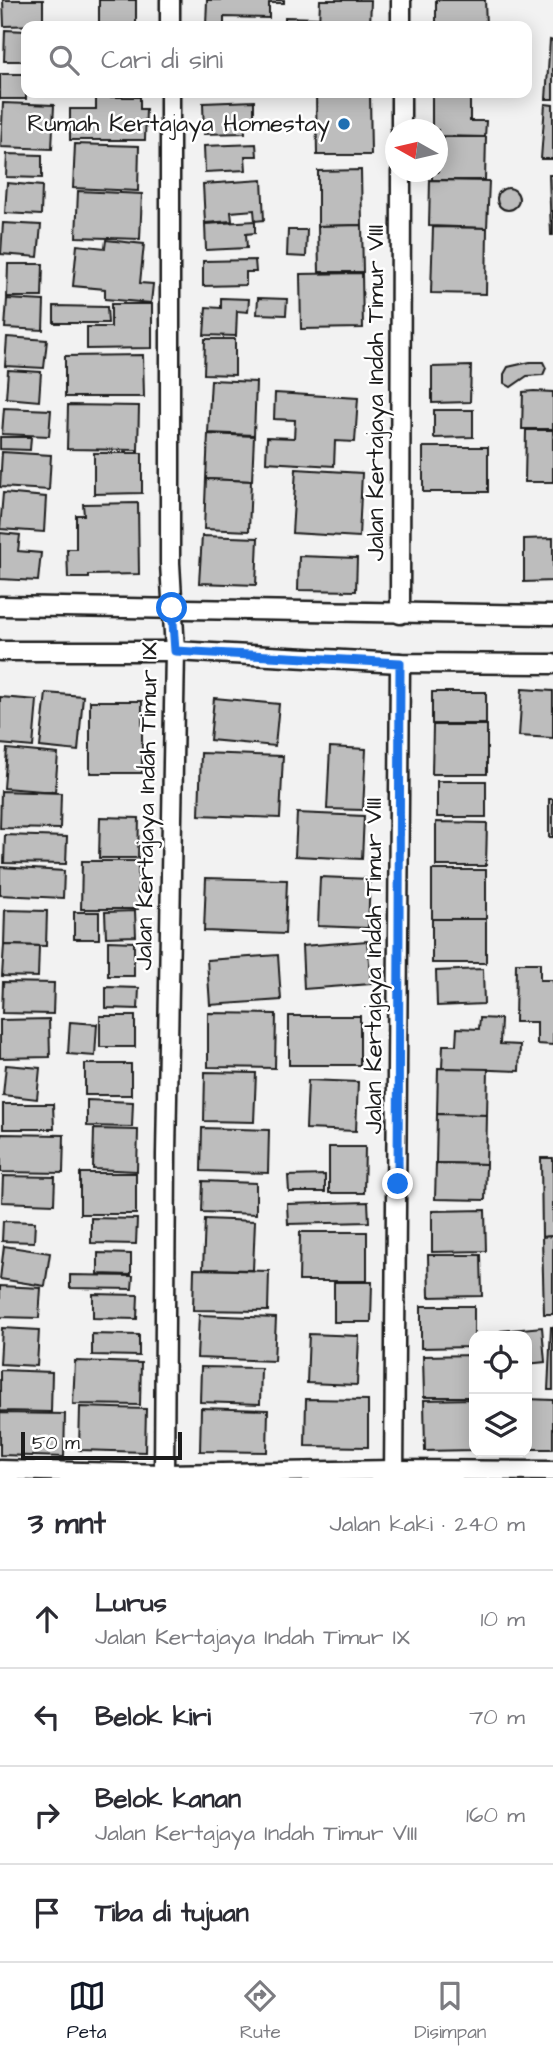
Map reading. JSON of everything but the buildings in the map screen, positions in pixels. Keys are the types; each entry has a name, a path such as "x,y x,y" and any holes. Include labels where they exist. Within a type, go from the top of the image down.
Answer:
{"street":[{"path":"170,0 170,21"},
{"path":"401,0 401,21"},
{"name":"Jalan Kertajaya Indah Timur IX","path":"164,1476 166,1154 175,651 170,563 170,98"},
{"path":"401,98 401,119"},
{"name":"Jalan Kertajaya Indah Timur VIII","path":"400,614 401,182"},
{"path":"0,606 553,615"},
{"path":"0,651 175,651 400,663 553,664"},
{"name":"Jalan Kertajaya Indah Timur VIII","path":"394,1474 400,663"},
{"path":"0,1470 164,1476 553,1471"}],"place":[{"name":"Rumah Kertajaya Homestay","path":"344,124"}],"route":[{"path":"172,608 175,651 400,663 398,1184"}]}
